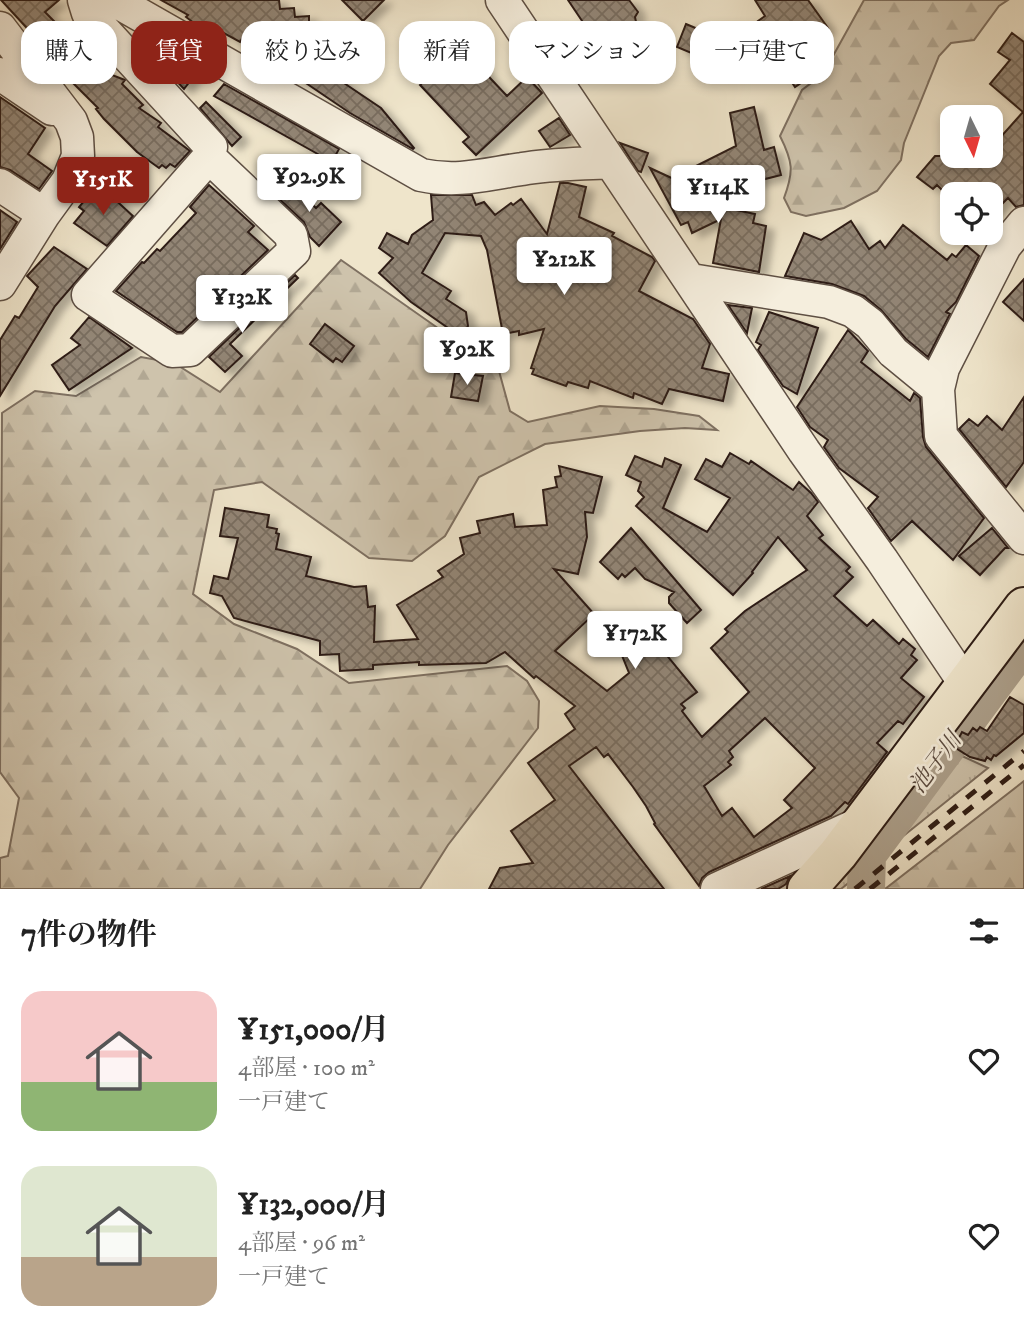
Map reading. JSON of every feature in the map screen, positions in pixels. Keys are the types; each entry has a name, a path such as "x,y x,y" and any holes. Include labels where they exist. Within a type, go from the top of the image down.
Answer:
{"main road":[{"path":"807,889 863,822 1024,607"}],"street":[{"path":"84,0 88,13 211,147 209,157 88,295 172,351 190,350 294,251 291,235 209,157"},
{"path":"114,0 421,175 460,180 524,168 609,162"},
{"path":"502,0 804,451 966,685"},
{"path":"0,28 71,121 77,137 78,156 68,181 0,284"},
{"path":"0,74 71,121"},
{"path":"0,184 44,214"},
{"path":"1024,223 1005,246 943,368 938,389 941,436 1024,538"},
{"path":"691,280 829,302 853,311 870,324 894,352 938,389"},
{"path":"716,889 863,822"}],"green space":[{"path":"864,0 1008,0 999,6 974,40 951,43 939,56 904,143 901,160 877,191 844,208 806,216 791,212 784,198 791,167 780,136 802,90 810,84 834,84 834,54"},
{"path":"341,260 499,371 510,411 528,422 600,406 654,409 699,416 717,430 685,428 640,431 545,444 479,477 445,536 412,561 369,558 262,482 214,490 193,594 234,624 297,649 349,683 507,666 527,681 539,701 538,728 448,845 420,889 0,889 0,858 8,856 19,798 0,772 2,413 35,391 76,396 141,357 174,363 220,392"},
{"path":"949,750 988,768 876,858 876,850"},
{"path":"1024,781 1024,889 885,889"},
{"path":"856,859 857,876 841,889 831,889"}],"building":[{"path":"1,0 59,0 45,12 54,21 21,22"},
{"path":"161,0 279,0 280,9 294,8 295,17 309,16 309,21 241,21 240,42 227,35 227,21 191,21 186,17 188,15"},
{"path":"342,0 384,0 363,21"},
{"path":"568,0 629,0 638,12 636,21 582,21"},
{"path":"755,0 808,0 823,21 758,21 765,16"},
{"path":"686,24 690,26 690,52 677,47"},
{"path":"1012,33 1024,42 1024,205 1016,207 1008,198 1003,203 1003,182 940,182 940,188 937,185 933,189 917,177 935,156 940,156 940,168 1003,168 1003,134 1023,112 990,84 1010,60 998,52"},
{"path":"117,77 125,80 122,84 143,105 139,108 161,123 158,127 190,151 175,167 170,164 166,168 162,165 159,168 137,152 104,119 96,109 98,108 74,84 117,84"},
{"path":"495,83 507,96 520,84 534,84 542,93 476,155 463,142 469,137 420,85"},
{"path":"224,84 339,149 332,162 214,96"},
{"path":"307,84 345,84 381,108 414,148 413,149 350,113"},
{"path":"0,97 45,128 28,154 52,171 39,189 10,170 0,167"},
{"path":"206,102 241,137 232,146 200,108"},
{"path":"754,107 764,150 774,147 781,175 710,193 696,166 736,146 730,113"},
{"path":"559,118 570,135 550,147 539,131"},
{"path":"620,143 648,153 641,172 638,171"},
{"path":"650,168 706,194 684,199 755,214 753,223 766,226 759,272 713,263 721,219 692,233 688,222 681,225"},
{"path":"286,181 316,208 321,203 341,222 319,246 310,237 304,222 275,195"},
{"path":"560,183 586,187 579,217 614,233 612,236 655,261 639,291 693,319 710,344 702,368 729,374 723,401 669,389 662,404 634,393 633,398 590,381 588,388 568,382 566,386 532,374 534,369 531,368 544,329 519,335 519,331 503,334 487,250 481,236 445,233 422,273 451,291 446,299 466,312 468,326 461,337 411,302 379,273 393,258 379,248 387,233 408,244 412,235 433,220 431,195 472,195 476,205 484,202 495,215 521,199 547,234"},
{"path":"209,185 254,226 248,232 268,250 182,332 177,332 116,291 142,262 157,249 160,251 196,213 190,207"},
{"path":"95,188 105,197 108,193 133,216 107,246 74,223 84,211 79,207"},
{"path":"0,210 17,222 0,249"},
{"path":"851,221 869,249 880,241 885,248 903,225 947,260 952,254 956,257 966,245 979,256 956,302 946,312 950,314 928,357 906,339 881,310 864,296 832,284 785,276 804,233 821,240"},
{"path":"54,247 87,269 55,306 0,396 0,340 15,316 19,318 38,287 27,276"},
{"path":"295,275 298,278 230,344 242,356 225,372 209,357"},
{"path":"1024,279 1024,321 1003,302"},
{"path":"728,305 752,308 747,333"},
{"path":"769,312 818,328 797,394 783,386 758,350 761,345 756,342"},
{"path":"89,317 132,348 69,390 52,365 80,345 71,338"},
{"path":"325,324 354,346 342,362 336,358 333,362 310,344"},
{"path":"848,330 868,351 861,362 910,401 914,393 920,398 926,447 984,518 953,560 912,521 891,541 868,508 878,497 839,468 824,447 828,440 810,427 797,407"},
{"path":"455,373 483,376 478,401 451,397"},
{"path":"1024,397 1024,462 1006,487 959,429 969,419 978,426 987,416 1002,430"},
{"path":"730,453 749,464 751,461 793,490 799,482 811,493 818,502 807,516 823,535 819,538 850,567 846,571 853,577 834,596 867,626 873,620 899,644 903,639 915,649 911,655 917,660 901,678 924,697 903,724 898,721 877,743 887,752 848,804 845,802 831,816 709,872 702,878 699,886 654,824 633,787 608,754 604,757 596,747 569,766 664,889 489,889 500,868 533,863 511,831 555,800 528,763 575,729 565,714 575,706 536,676 534,678 505,652 486,663 419,665 419,662 373,665 373,669 340,671 339,654 320,655 320,641 234,618 222,596 210,593 214,576 228,579 238,538 220,536 225,508 269,515 267,527 277,529 276,533 279,534 276,549 311,557 306,576 354,587 366,586 368,607 375,606 374,642 418,639 397,605 443,577 438,571 464,554 460,538 480,533 477,521 513,514 515,527 547,525 543,490 557,487 555,477 561,476 559,466 602,477 593,513 585,512 587,537 578,574 554,569 594,614 555,651 607,691 629,673 619,648 657,631 671,649 664,652 697,692 681,704 685,708 682,711 702,737 749,692 711,648 728,632 725,629 745,611 807,570 778,537 753,573 733,595 636,506 644,497 638,491 641,482 626,475 635,456 662,467 665,458 681,465 663,508 707,532 730,498 695,479 706,459 722,467","holes":["765,718 815,768 784,800 792,808 754,837 732,808 722,816 704,786 731,765 728,762 733,757 729,751"]},
{"path":"631,528 701,610 687,623 669,603 669,597 674,592 645,579 635,568 625,577 622,574 618,579 600,562"},
{"path":"992,528 1008,548 980,575 959,556"},
{"path":"1010,697 1024,705 1024,733 991,760 987,757 985,761 970,757 954,747 962,732 968,735 973,728 977,731 980,727 987,731"},
{"path":"790,876 786,884 778,889 761,889"}],"waterway":[{"name":"池子川","path":"866,889 867,855 1024,643"}],"railway":[{"path":"855,889 1024,751"},
{"path":"870,889 1024,765"}]}
